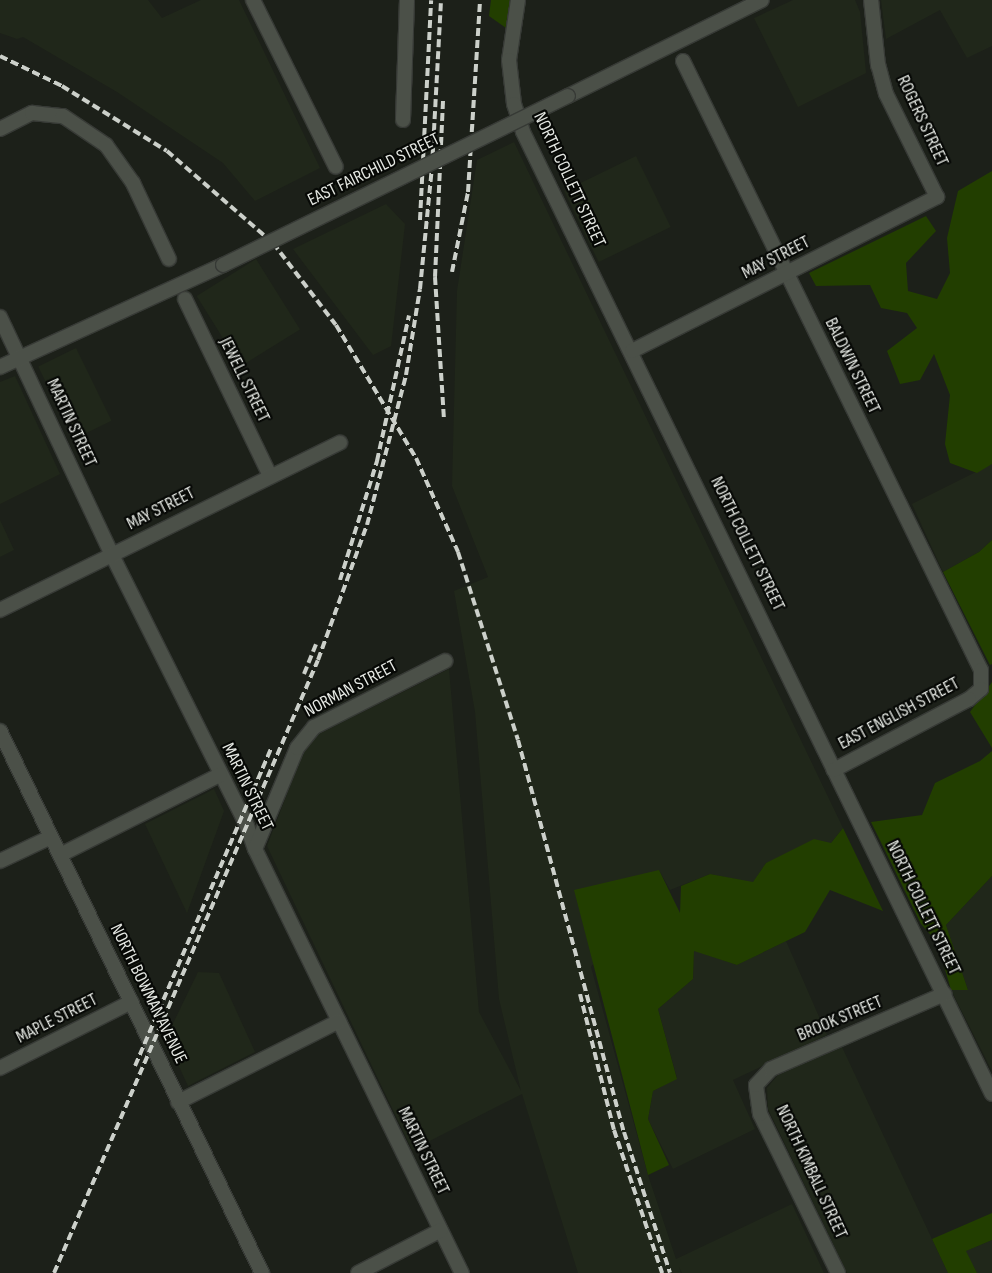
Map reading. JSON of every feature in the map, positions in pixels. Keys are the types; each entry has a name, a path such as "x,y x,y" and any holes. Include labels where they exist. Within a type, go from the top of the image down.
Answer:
{"street":[{"path":"253,0 336,167"},
{"path":"403,120 407,0"},
{"name":"NORTH COLLETT STREET","path":"518,0 509,60 514,104 523,132 632,351 992,1094"},
{"name":"EAST FAIRCHILD STREET","path":"0,367 223,265 762,0"},
{"name":"ROGERS STREET","path":"871,0 878,65 886,94 937,197"},
{"name":"BALDWIN STREET","path":"684,61 981,670 981,689"},
{"path":"0,129 32,114 63,116 106,145 133,182 169,259"},
{"name":"MAY STREET","path":"632,351 937,197"},
{"name":"JEWELL STREET","path":"185,299 270,476"},
{"name":"MARTIN STREET","path":"0,317 112,555 462,1273"},
{"name":"MAY STREET","path":"0,610 340,443"},
{"name":"NORMAN STREET","path":"255,849 297,748 314,727 445,661"},
{"name":"EAST ENGLISH STREET","path":"834,770 969,699 981,689"},
{"name":"NORTH BOWMAN AVENUE","path":"0,731 262,1273"},
{"path":"60,855 220,775"},
{"path":"0,861 51,837"},
{"name":"BROOK STREET","path":"756,1085 771,1069 944,994"},
{"name":"MAPLE STREET","path":"0,1068 131,1002"},
{"path":"178,1102 339,1021"},
{"name":"NORTH KIMBALL STREET","path":"756,1085 760,1114 838,1273"},
{"path":"358,1273 441,1230"}],"shaded area":[{"path":"0,0 148,0 162,18 201,0 239,0 320,168 255,201 223,163 117,92 23,37 17,39 0,33"},
{"path":"793,0 855,0 860,12 866,73 798,107 754,18"},
{"path":"881,0 992,0 992,46 967,58 940,10 886,39"},
{"path":"514,142 843,828 831,843 766,863 753,883 710,874 670,890 659,870 591,967 648,1175 676,1259 792,1204 824,1273 682,1273 679,1267 681,1273 578,1273 522,1094 412,1150 267,846 305,747 319,734 449,669 479,1012 521,1091 499,999 475,712 454,591 488,577 452,486 457,291 477,160"},
{"path":"636,156 671,227 599,262 564,191"},
{"path":"386,204 405,224 391,346 373,355 293,249"},
{"path":"256,259 300,329 241,366 197,296"},
{"path":"76,348 112,421 74,439 38,366"},
{"path":"15,376 60,474 0,504 0,382"},
{"path":"992,464 992,540 979,552 943,572 912,504"},
{"path":"0,520 14,550 0,557"},
{"path":"214,789 224,811 187,913 145,824"},
{"path":"992,876 992,1071 951,990 968,990 946,925"},
{"path":"786,941 827,1035 733,1080 755,1129 673,1169 648,1119 653,1091 677,1078 658,1009 693,979 694,950 737,965"},
{"path":"198,972 219,973 255,1052 188,1086 166,1038"},
{"path":"842,1047 948,1273 847,1273 768,1109 767,1088 778,1075"},
{"path":"992,1240 992,1273 977,1273 965,1251"}],"green space":[{"path":"491,0 511,0 506,28 489,16"},
{"path":"992,171 992,464 977,473 950,463 945,444 950,395 934,354 920,380 900,384 887,351 917,328 907,313 881,308 870,285 816,286 809,273 926,216 936,231 906,263 908,291 937,299 950,273 947,238 958,191"},
{"path":"992,540 992,664 990,665 943,572 979,552"},
{"path":"992,682 992,748 970,712"},
{"path":"992,751 992,876 946,925 968,990 951,990 937,942 921,924 871,822 922,815 935,783 980,761"},
{"path":"843,828 883,911 830,890 805,932 737,965 694,951 693,979 658,1009 677,1079 653,1091 648,1119 669,1165 648,1175 574,890 659,870 680,913 681,886 710,874 753,882 766,863 814,839 831,843"},
{"path":"992,1213 992,1240 966,1251 977,1273 948,1273 932,1239"}],"railway":[{"path":"420,220 431,0"},
{"path":"54,1273 318,660 367,525 406,375 420,289 432,167 441,0"},
{"path":"452,272 468,192 480,0"},
{"path":"0,56 62,86 167,151 273,243 336,325 416,458 458,552 518,740 624,1132 670,1273"},
{"path":"443,101 435,277 444,421"},
{"path":"340,580 377,461 409,315"},
{"path":"304,674 317,641"},
{"path":"135,1066 272,747"},
{"path":"580,994 614,1130 662,1273"}]}
